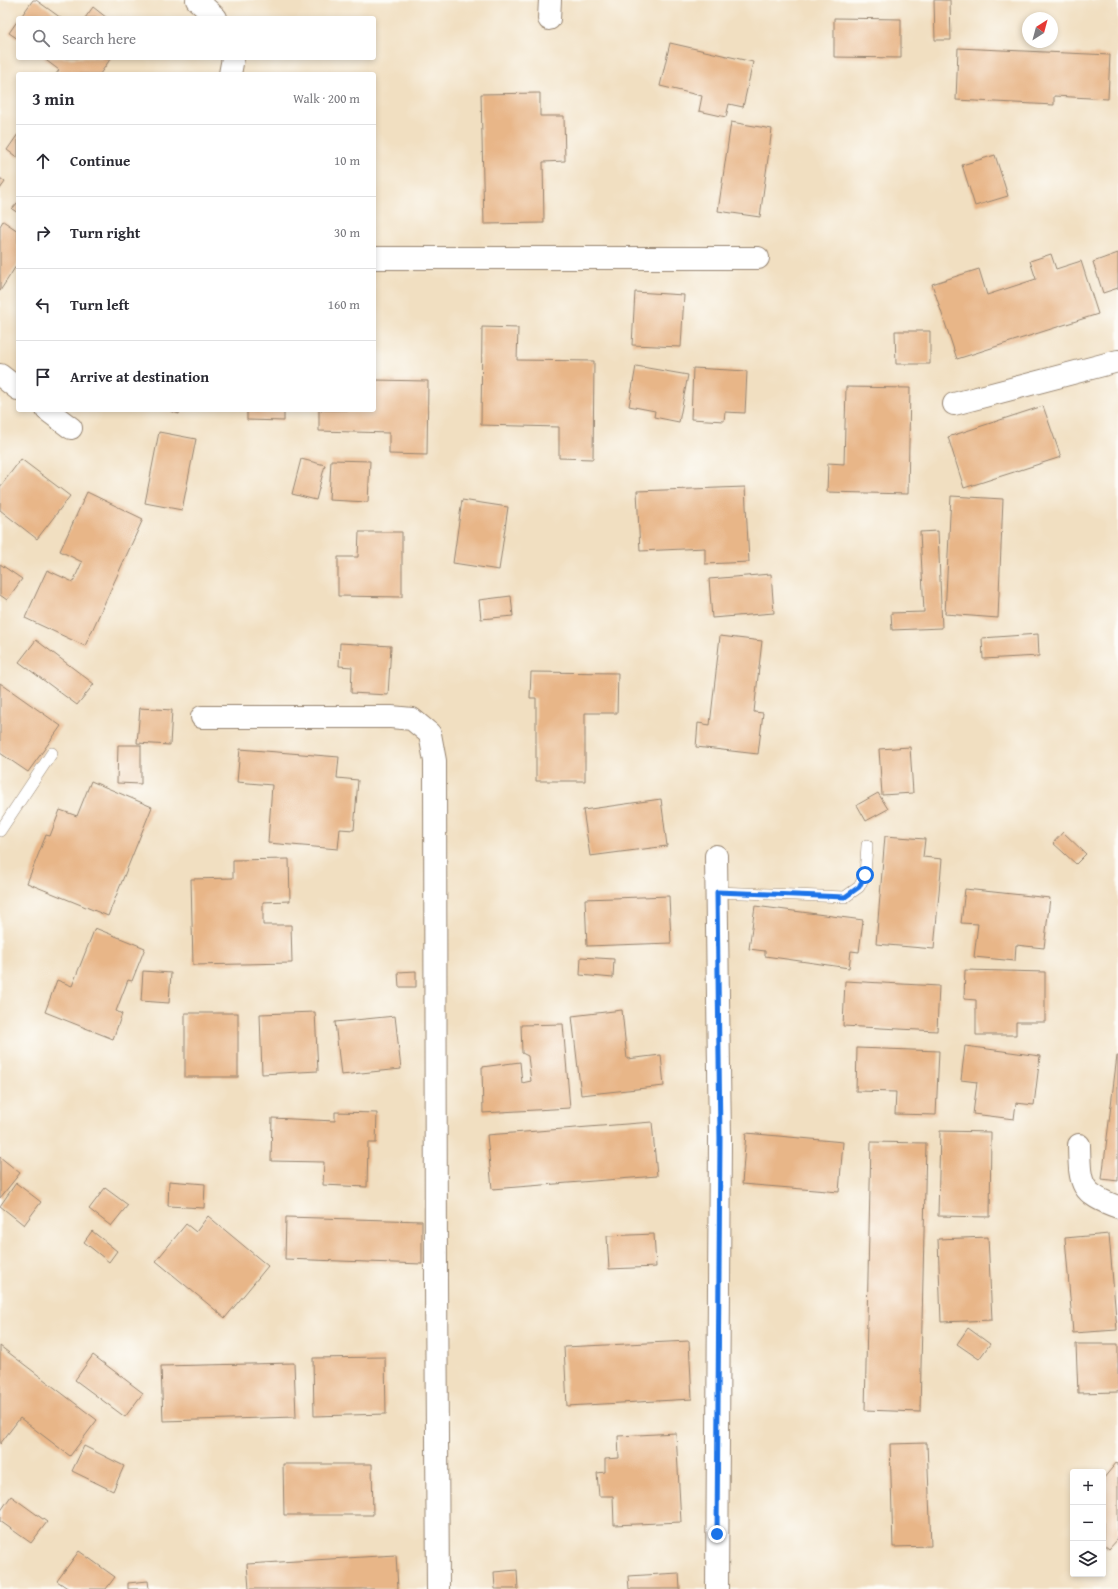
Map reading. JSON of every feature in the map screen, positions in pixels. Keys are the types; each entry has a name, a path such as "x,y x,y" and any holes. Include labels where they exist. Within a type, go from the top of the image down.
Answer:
{"street":[{"path":"197,0 214,16"},
{"path":"230,72 233,60"},
{"path":"376,258 758,258"},
{"path":"954,404 1118,361"},
{"path":"0,375 16,387"},
{"path":"50,412 71,428"},
{"path":"202,717 391,717 412,719 430,734 435,761 438,1589"},
{"path":"716,856 720,1138 717,1589"},
{"path":"1079,1145 1080,1172 1086,1190 1103,1202 1118,1207"}],"lane":[{"path":"0,831 52,754"},
{"path":"717,892 845,897 859,887 865,875 867,845"}],"building":[{"path":"33,0 36,0 58,16 21,16"},
{"path":"934,0 950,0 951,40 935,40"},
{"path":"93,7 104,16 86,16"},
{"path":"834,18 901,19 901,58 834,57"},
{"path":"16,23 16,38 9,33"},
{"path":"670,43 753,62 743,107 729,104 726,117 699,111 702,96 660,86"},
{"path":"958,48 1110,55 1108,99 1054,96 1054,105 956,100"},
{"path":"46,60 110,60 101,72 58,72 59,70"},
{"path":"540,93 540,116 564,116 565,161 543,162 544,223 484,224 481,94"},
{"path":"731,122 772,129 760,217 718,211"},
{"path":"16,137 16,157 7,150"},
{"path":"995,155 1008,196 975,206 962,165"},
{"path":"0,178 5,182 0,189"},
{"path":"16,204 16,212 12,209"},
{"path":"3,221 16,230 16,266 0,291 0,226"},
{"path":"1118,253 1118,288 1103,293 1093,262"},
{"path":"1051,254 1056,269 1081,261 1098,314 957,359 932,284 979,269 987,295 1036,279 1030,261"},
{"path":"635,292 684,295 681,347 632,345"},
{"path":"482,327 518,328 517,360 594,361 593,459 559,458 559,427 481,425"},
{"path":"895,331 930,331 930,364 896,364"},
{"path":"636,366 688,375 679,422 654,417 655,411 629,406"},
{"path":"693,368 747,371 745,413 725,412 724,421 691,419"},
{"path":"376,380 428,381 427,455 389,454 389,433 319,431 319,412 376,412"},
{"path":"846,387 910,388 908,494 827,492 828,463 844,464"},
{"path":"1043,406 1061,457 964,488 948,437"},
{"path":"247,412 284,412 284,421 247,420"},
{"path":"159,432 196,439 182,510 145,503"},
{"path":"21,459 70,496 37,539 0,510 0,487"},
{"path":"301,459 325,465 316,500 292,494"},
{"path":"331,460 370,461 368,502 329,500"},
{"path":"745,487 749,562 705,564 705,548 640,551 637,491"},
{"path":"87,492 143,519 85,646 25,618 47,570 73,582 82,562 60,551"},
{"path":"951,496 1003,499 998,618 945,614"},
{"path":"462,500 508,507 499,570 453,563"},
{"path":"938,531 942,628 892,630 891,613 924,612 920,532"},
{"path":"359,532 402,532 402,597 338,596 338,557 358,557"},
{"path":"0,564 22,579 7,600 0,595"},
{"path":"771,574 774,613 712,618 709,579"},
{"path":"511,596 513,616 481,619 479,600"},
{"path":"1038,634 1039,656 983,659 982,638"},
{"path":"720,636 762,641 754,712 763,713 758,754 696,747 698,723 710,725"},
{"path":"36,640 94,684 77,705 19,662"},
{"path":"340,643 391,646 388,695 351,693 352,667 339,666"},
{"path":"531,672 618,673 617,713 585,713 585,781 536,781 536,698 530,698"},
{"path":"0,683 61,726 28,772 0,753"},
{"path":"140,708 172,710 170,745 137,743"},
{"path":"118,745 141,745 141,784 117,783"},
{"path":"910,747 913,793 882,795 879,749"},
{"path":"240,749 339,757 337,778 358,780 354,830 340,829 338,849 268,843 272,785 237,782"},
{"path":"91,781 152,807 108,916 27,883 46,835 50,836 60,810 77,816"},
{"path":"878,793 888,809 866,821 857,805"},
{"path":"661,799 667,846 590,856 583,810"},
{"path":"1063,832 1086,854 1076,864 1053,843"},
{"path":"885,836 925,839 923,857 942,859 934,949 876,944"},
{"path":"289,859 290,901 263,902 263,925 291,925 292,963 193,965 191,879 233,878 233,860"},
{"path":"965,889 1050,898 1044,948 1016,945 1015,961 974,957 978,924 961,923"},
{"path":"669,896 671,943 587,946 585,899"},
{"path":"755,906 863,920 859,952 851,951 849,968 765,956 765,951 749,949"},
{"path":"95,928 145,948 132,981 128,980 116,1011 122,1014 113,1039 45,1012 57,980 72,986"},
{"path":"581,957 614,959 613,978 580,975"},
{"path":"965,970 1045,972 1045,1022 1016,1022 1016,1035 976,1035 976,1000 964,999"},
{"path":"143,971 171,973 169,1003 141,1001"},
{"path":"416,971 416,987 399,987 398,972"},
{"path":"845,981 939,986 937,1031 843,1026"},
{"path":"622,1010 627,1059 661,1055 664,1086 581,1095 572,1016"},
{"path":"315,1012 318,1071 262,1074 260,1014"},
{"path":"185,1013 238,1013 238,1077 185,1077"},
{"path":"395,1016 401,1069 341,1075 335,1022"},
{"path":"563,1024 570,1108 483,1113 482,1067 520,1062 522,1083 531,1081 528,1056 522,1053 521,1025"},
{"path":"965,1046 1040,1056 1034,1105 1016,1103 1014,1119 973,1114 977,1082 961,1080"},
{"path":"857,1048 939,1051 936,1115 895,1114 896,1092 856,1091"},
{"path":"1118,1056 1118,1181 1102,1179"},
{"path":"335,1112 377,1113 376,1143 368,1143 367,1187 323,1185 324,1162 271,1161 272,1118 335,1121"},
{"path":"652,1122 657,1176 492,1189 487,1135"},
{"path":"940,1131 991,1132 990,1217 938,1216"},
{"path":"746,1133 843,1142 839,1192 742,1184"},
{"path":"871,1142 926,1143 920,1412 865,1410"},
{"path":"0,1157 20,1173 0,1198"},
{"path":"169,1181 205,1184 204,1208 168,1206"},
{"path":"16,1183 41,1202 24,1225 0,1206"},
{"path":"105,1188 128,1205 111,1226 89,1209"},
{"path":"208,1216 268,1266 225,1318 156,1261 186,1224 196,1232"},
{"path":"286,1217 422,1221 422,1264 285,1259"},
{"path":"92,1231 117,1251 109,1262 84,1242"},
{"path":"654,1234 656,1267 609,1269 607,1236"},
{"path":"1109,1234 1117,1330 1073,1333 1065,1238"},
{"path":"988,1237 992,1320 941,1322 938,1239"},
{"path":"968,1328 990,1344 979,1359 957,1344"},
{"path":"689,1341 692,1399 567,1406 564,1347"},
{"path":"1076,1344 1118,1344 1118,1392 1078,1393"},
{"path":"0,1346 97,1420 70,1456 20,1418 0,1444"},
{"path":"93,1355 143,1393 125,1417 75,1380"},
{"path":"385,1357 386,1414 314,1416 313,1358"},
{"path":"294,1363 296,1417 163,1421 161,1366"},
{"path":"676,1433 681,1522 614,1525 613,1496 599,1496 597,1473 605,1472 605,1459 619,1458 618,1436"},
{"path":"927,1443 931,1546 893,1547 890,1444"},
{"path":"84,1446 124,1466 113,1491 72,1471"},
{"path":"1117,1462 1118,1539 1109,1549 1106,1546 1106,1475"},
{"path":"283,1464 372,1464 373,1515 284,1515"},
{"path":"11,1496 47,1522 31,1543 0,1521 0,1512"},
{"path":"79,1551 115,1577 106,1589 69,1589 57,1581"},
{"path":"396,1555 398,1589 249,1589 247,1564"},
{"path":"517,1570 518,1589 495,1589 494,1572"},
{"path":"679,1573 680,1589 629,1589 628,1576"},
{"path":"148,1581 149,1589 128,1589 128,1583"}],"route":[{"path":"717,1534 720,1138 717,892 845,897 859,887 865,875"}]}
